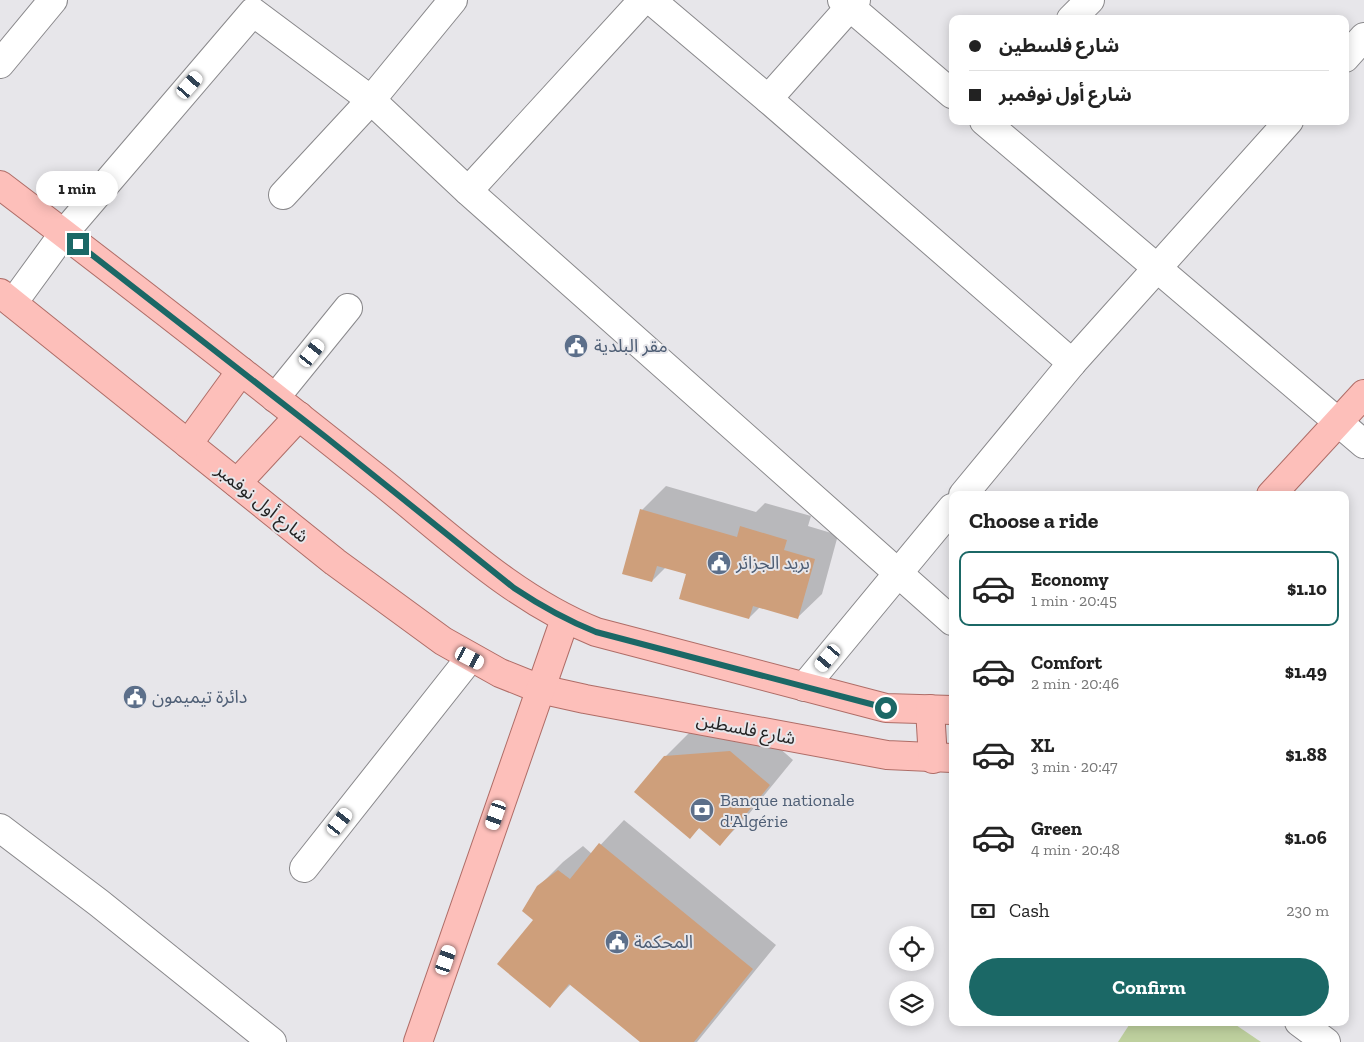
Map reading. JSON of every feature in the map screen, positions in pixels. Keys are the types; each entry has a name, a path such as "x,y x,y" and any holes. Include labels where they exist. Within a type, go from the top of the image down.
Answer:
{"main road":[{"path":"0,185 299,416 514,588 564,620 596,632 886,708 941,710 946,763"},
{"name":"شارع أول نوفمبر","path":"6,298 335,562 470,658 500,673 540,689"},
{"path":"188,444 241,371"},
{"path":"1275,491 1364,394"},
{"path":"237,483 299,416"},
{"path":"418,1042 564,620"},
{"name":"شارع فلسطين","path":"540,689 887,755 946,763"}],"street":[{"path":"0,64 53,0"},
{"path":"283,195 371,100 453,0"},
{"path":"468,191 643,0"},
{"path":"651,0 1072,363"},
{"path":"1076,15 1090,0"},
{"path":"768,99 849,2 949,91"},
{"path":"6,298 64,233 251,4 371,100 468,191 949,618"},
{"path":"1349,54 1364,37"},
{"path":"989,125 1364,444"},
{"path":"966,491 1072,363 1285,125"},
{"path":"275,398 348,308"},
{"path":"804,687 949,512"},
{"path":"304,868 470,658"},
{"path":"0,828 99,903 272,1042"},
{"path":"1304,1026 1326,1042"}],"green space":[{"path":"1128,1026 1237,1026 1261,1042 1118,1042"}],"building":[{"name":"بريد الجزائر","path":"640,509 737,537 740,526 787,540 784,550 815,559 798,619 753,606 749,619 679,599 686,574 657,566 652,582 622,574"},
{"name":"Banque nationale d'Algérie","path":"730,751 770,785 720,846 699,828 690,839 634,792 664,756"},
{"name":"المحكمة","path":"599,843 753,969 694,1042 640,1042 569,984 550,1008 497,964 533,920 522,911 537,886 558,870 570,879"}],"place":[{"name":"مقر البلدية","path":"576,346"},
{"name":"بريد الجزائر","path":"719,563"},
{"name":"دائرة ﺗﻴﻤﻴﻤﻮن","path":"135,697"},
{"name":"Banque nationale d'Algérie","path":"702,810"},
{"name":"المحكمة","path":"617,942"}],"route":[{"path":"78,244 396,492 514,588 564,620 596,632 886,708"}]}
